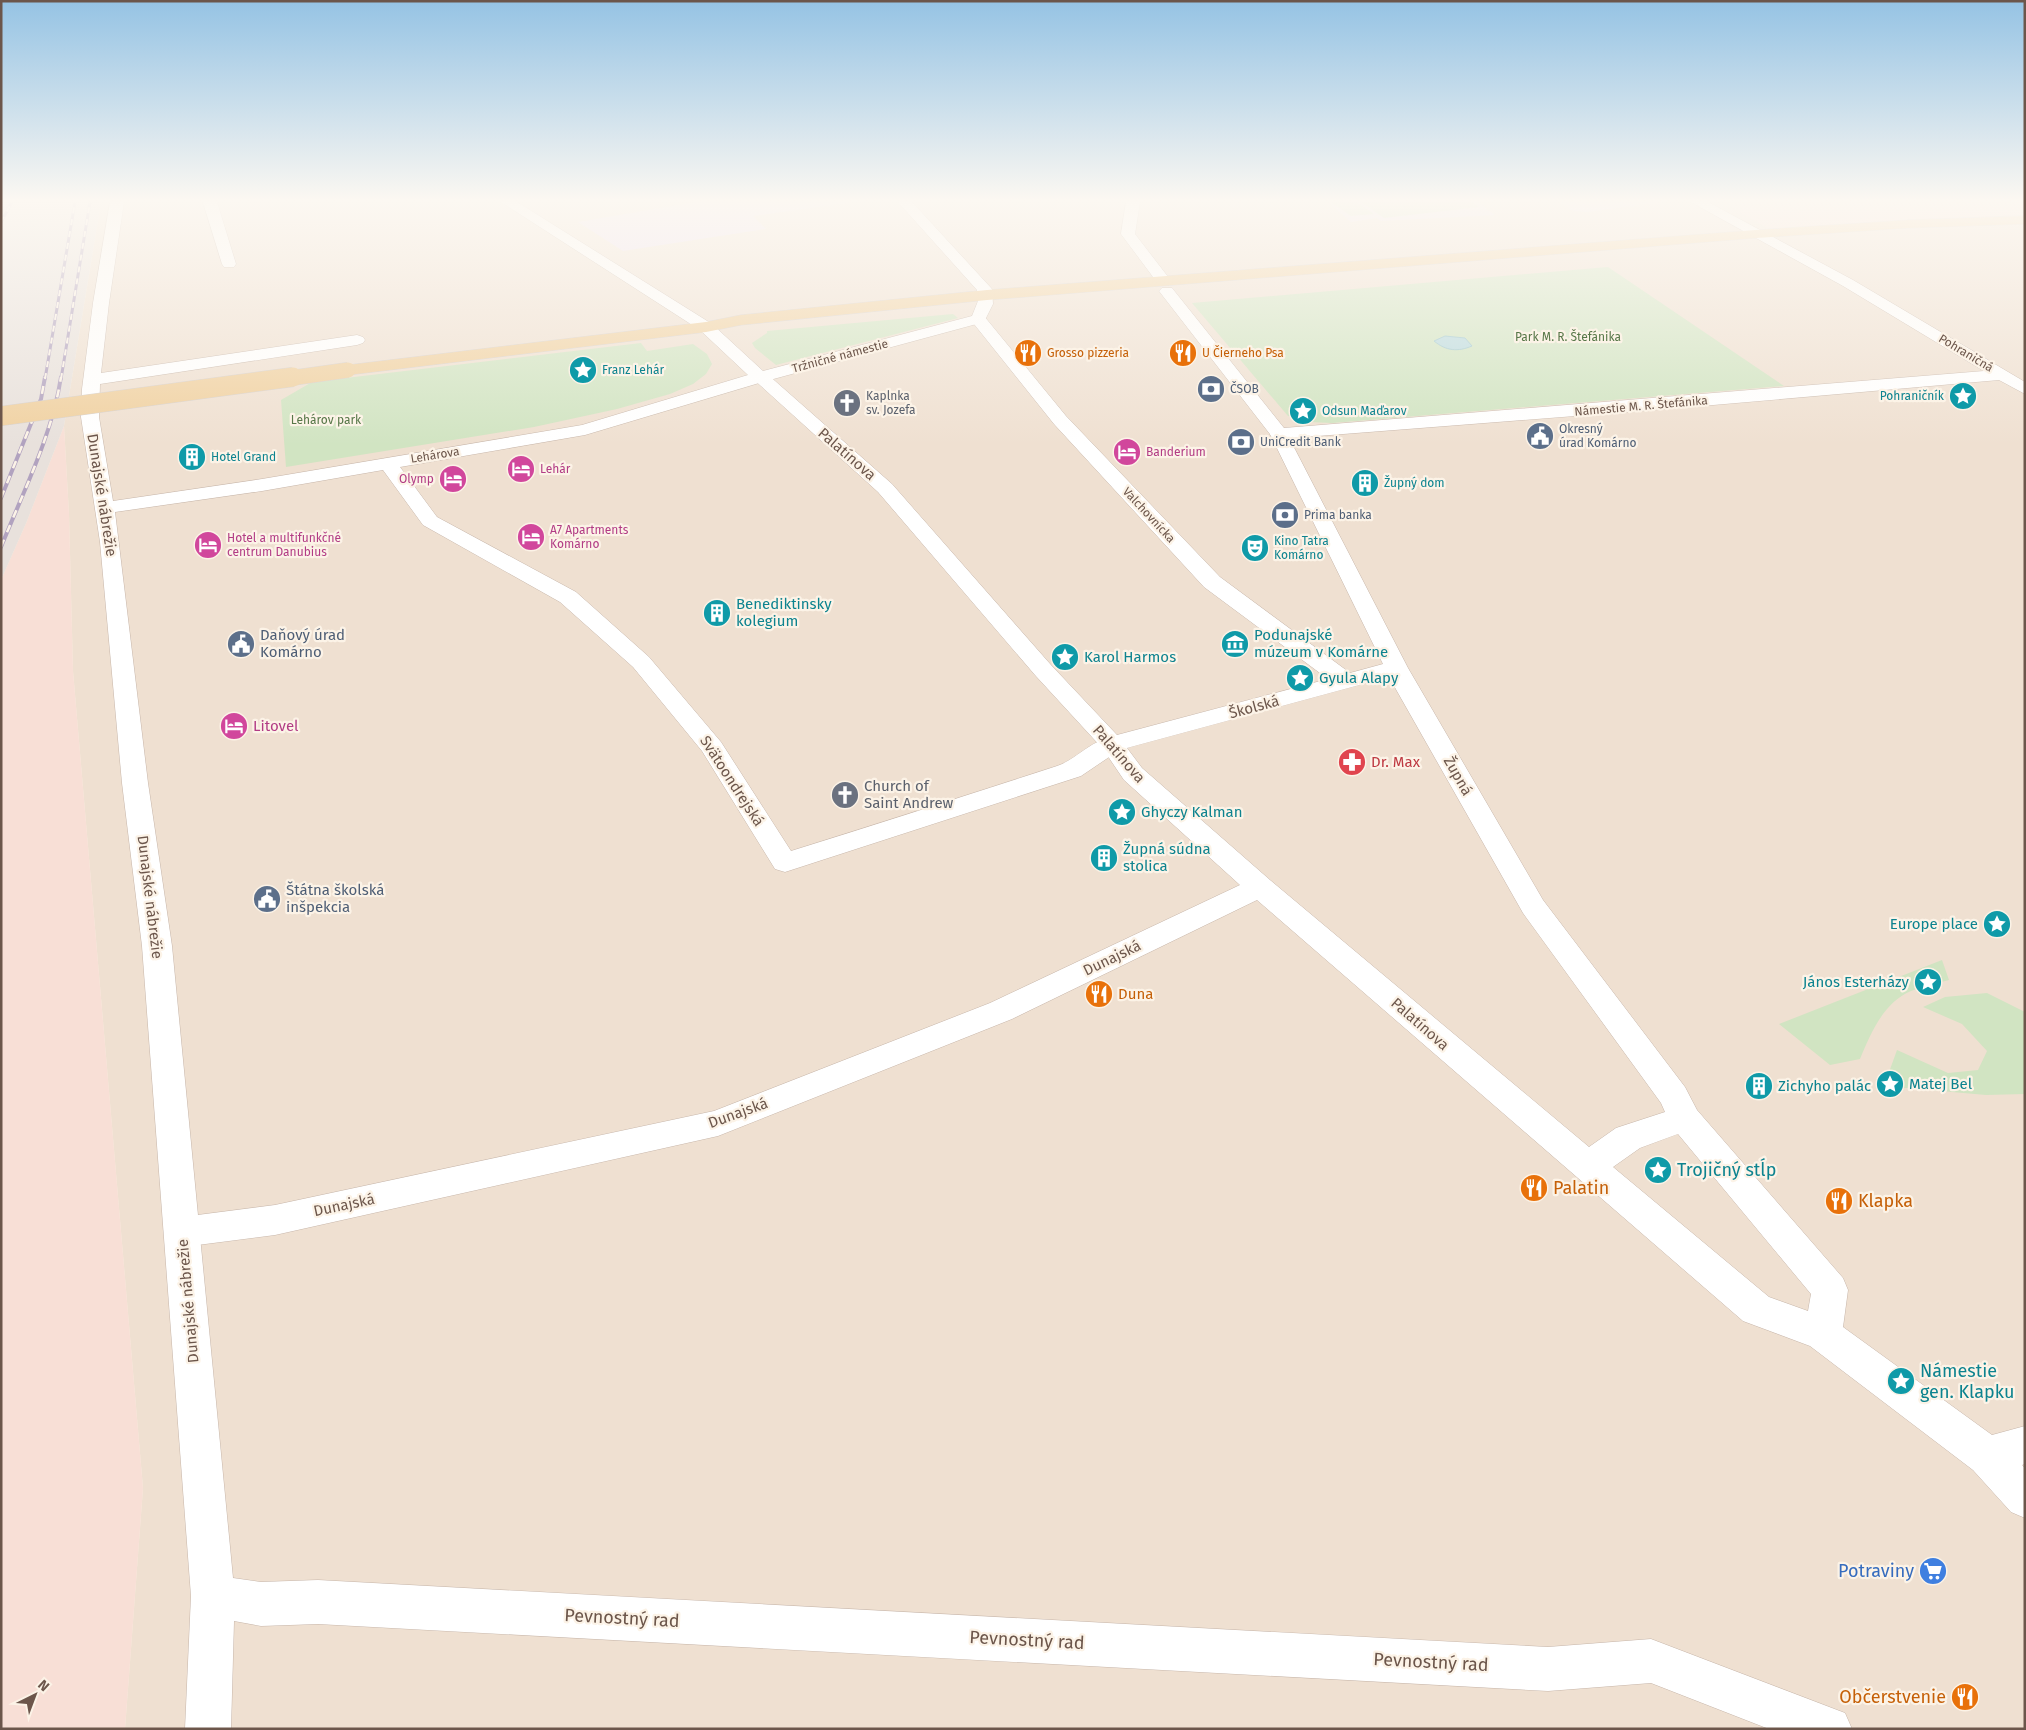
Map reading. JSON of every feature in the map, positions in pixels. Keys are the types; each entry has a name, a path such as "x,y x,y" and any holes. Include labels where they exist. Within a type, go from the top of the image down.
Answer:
{"main road":[{"path":"1165,286 1202,283"},
{"path":"1165,286 1210,283"},
{"name":"Tržničné námestie","path":"706,327 745,326 983,307 1165,286"},
{"path":"1,416 348,370 706,327"}],"street":[{"name":"Dunajské nábrežie","path":"105,283 92,380 90,424 110,542 135,783 157,946 213,1596 208,1729"},
{"path":"636,283 706,327 760,377"},
{"name":"Valchovnícka","path":"979,283 984,288 983,307 1060,420 1212,582 1347,682"},
{"name":"Župná","path":"1163,283 1279,434 1396,668 1533,906 1679,1108 1830,1290 1823,1334"},
{"name":"Pohraničná","path":"1849,283 2025,389"},
{"name":"Tržničné námestie","path":"760,377 983,307"},
{"path":"92,380 357,340"},
{"name":"Námestie M. R. Štefánika","path":"1279,434 1690,402 2002,375"},
{"name":"Lehárova","path":"104,508 262,485 585,430 760,377"},
{"name":"Palatínova","path":"760,377 886,488 1043,670 1112,744 1133,774 1260,887 1756,1309 1823,1334 1987,1456 2025,1498"},
{"name":"Svätoondrejská","path":"386,463 430,521 568,597 641,662 712,747 785,863 1072,770 1112,744"},
{"name":"Školská","path":"1112,744 1396,668"},
{"name":"Dunajská","path":"182,1232 275,1220 718,1123 1001,1011 1260,887"},
{"path":"1589,1165 1628,1138 1679,1108"},
{"path":"1987,1456 2025,1445"},
{"name":"Pevnostný rad","path":"213,1596 261,1604 318,1602 1548,1669 1651,1661 1829,1729"}],"shaded area":[{"path":"1,283 88,283 64,426 27,521 1,580"},
{"path":"88,283 2025,283 2025,1729 125,1729 143,1488 73,671 69,514 64,426"},
{"path":"64,426 69,514 73,671 143,1488 125,1729 1,1729 1,580 27,521"}],"green space":[{"name":"Park M. R. Štefánika","path":"1426,283 1631,283 1784,386 1332,423 1309,422 1288,416 1192,303"},
{"path":"953,314 958,318 776,365 755,348 752,343 767,333 767,331"},
{"name":"Lehárov park","path":"641,343 647,351 693,344 707,354 712,364 706,374 693,384 670,394 617,409 534,427 286,467 281,400 312,382"},
{"path":"1942,960 1949,980 1911,991 1893,1003 1879,1020 1860,1059 1830,1065 1779,1024"},
{"path":"1987,993 2025,1012 2025,1094 1986,1095 1884,1086 1897,1050 1948,1073 1978,1070 1987,1051 1962,1024 1923,1007 1945,997"}],"water":[{"path":"1445,336 1465,338 1472,346 1452,350 1434,341"}],"railway":[{"path":"45,379 61,283"},
{"path":"61,379 77,283"},
{"path":"1,498 41,399 45,377"},
{"path":"1,547 44,442 57,399 61,377"}],"place":[{"name":"Grosso pizzeria","path":"1028,353"},
{"name":"U Čierneho Psa","path":"1183,353"},
{"name":"Franz Lehár","path":"583,370"},
{"name":"ČSOB","path":"1211,389"},
{"name":"Pohraničník","path":"1963,396"},
{"name":"Kaplnka sv. Jozefa","path":"847,403"},
{"name":"Odsun Maďarov","path":"1303,411"},
{"name":"Okresný úrad Komárno","path":"1540,436"},
{"name":"UniCredit Bank","path":"1241,442"},
{"name":"Banderium","path":"1127,452"},
{"name":"Hotel Grand","path":"192,457"},
{"name":"Lehár","path":"521,469"},
{"name":"Olymp","path":"453,479"},
{"name":"Župný dom","path":"1365,483"},
{"name":"Prima banka","path":"1285,515"},
{"name":"A7 Apartments Komárno","path":"531,537"},
{"name":"Hotel a multifunkčné centrum Danubius","path":"208,545"},
{"name":"Kino Tatra Komárno","path":"1255,548"},
{"name":"Benediktinsky kolegium","path":"717,613"},
{"name":"Daňový úrad Komárno","path":"241,644"},
{"name":"Podunajské múzeum v Komárne","path":"1235,644"},
{"name":"Karol Harmos","path":"1065,657"},
{"name":"Gyula Alapy","path":"1300,678"},
{"name":"Litovel","path":"234,726"},
{"name":"Dr. Max","path":"1352,762"},
{"name":"Church of Saint Andrew","path":"845,795"},
{"name":"Ghyczy Kalman","path":"1122,812"},
{"name":"Župná súdna stolica","path":"1104,858"},
{"name":"Štátna školská inšpekcia","path":"267,899"},
{"name":"Europe place","path":"1997,924"},
{"name":"János Esterházy","path":"1928,982"},
{"name":"Duna","path":"1099,994"},
{"name":"Matej Bel","path":"1890,1084"},
{"name":"Zichyho palác","path":"1759,1086"},
{"name":"Trojičný stĺp","path":"1658,1170"},
{"name":"Palatin","path":"1534,1188"},
{"name":"Klapka","path":"1839,1201"},
{"name":"Námestie gen. Klapku","path":"1901,1381"},
{"name":"Potraviny","path":"1933,1571"},
{"name":"Občerstvenie","path":"1965,1697"}]}
